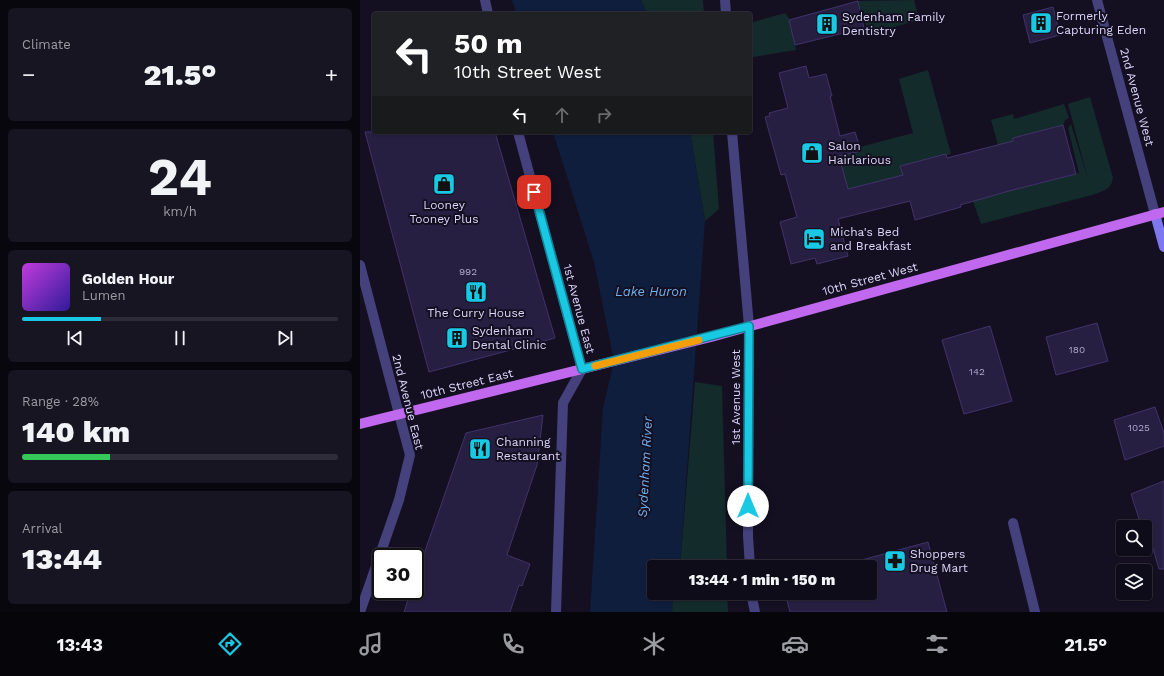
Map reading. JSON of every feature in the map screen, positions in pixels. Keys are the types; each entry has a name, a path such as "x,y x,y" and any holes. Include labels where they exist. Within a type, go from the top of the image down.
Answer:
{"main road":[{"name":"2nd Avenue West","path":"1160,213 1164,247"},
{"name":"10th Street West","path":"582,369 711,337 1160,213"},
{"name":"10th Street East","path":"360,424 582,369"}],"street":[{"path":"485,0 488,12"},
{"path":"725,0 726,12"},
{"name":"2nd Avenue West","path":"1097,0 1160,213"},
{"name":"1st Avenue East","path":"519,134 582,369 563,403 556,612"},
{"name":"1st Avenue West","path":"732,134 749,326 748,536 750,560"},
{"name":"2nd Avenue East","path":"360,265 410,455 399,500 360,612"},
{"path":"1013,523 1035,612"},
{"path":"752,600 755,612"}],"green space":[{"path":"641,0 703,0 704,12 647,12"},
{"path":"914,0 919,20 869,34 858,1"},
{"path":"785,13 789,18 796,50 753,57 752,22"},
{"path":"928,70 951,154 901,166 903,177 848,190 839,156 861,151 860,147 913,133 899,79"},
{"path":"1090,97 1113,178 1108,188 1092,195 981,224 973,201 1003,193 990,147 998,145 991,120 1013,114 1014,119 1064,104 1069,118 1065,120 1063,125 1013,138 1025,187 1079,173 1068,128 1071,124 1088,179 1068,104"},
{"path":"690,134 713,134 719,209 705,221"},
{"path":"695,382 722,386 727,560 681,560"},
{"path":"673,600 727,600 728,612 672,612"}],"water":[{"path":"512,0 641,0 647,12 515,12"},
{"name":"Lake Huron","path":"554,134 690,134 705,221 681,560 647,560 647,600 673,600 672,612 590,612 603,408 614,361 594,262"}],"building":[{"name":"Sydenham Family Dentistry","path":"858,1 864,28 795,45 789,20"},
{"name":"Formerly Capturing Eden","path":"1053,7 1060,35 1030,43 1023,15"},
{"path":"806,66 809,78 826,74 840,136 855,132 861,151 839,156 848,189 903,175 900,166 946,154 947,158 1013,141 1013,138 1063,125 1076,174 960,205 961,207 915,220 910,201 838,219 848,256 817,264 815,258 791,264 780,222 797,217 785,174 781,175 765,117 770,116 769,113 788,108 779,73"},
{"path":"365,132 372,132 372,134 496,134 555,338 429,372"},
{"path":"1097,323 1108,361 1056,375 1046,337"},
{"path":"990,326 1012,401 964,414 942,340"},
{"path":"1155,407 1164,433 1164,446 1125,460 1114,420"},
{"path":"543,415 537,465 507,555 530,564 522,586 519,585 510,612 404,612 408,600 424,600 424,554 466,433"},
{"path":"1164,481 1164,569 1159,569 1152,545 1152,520 1139,520 1131,494"},
{"path":"928,542 947,612 790,612 787,600 877,600 877,560 862,560"}],"slow traffic":[{"path":"595,366 699,340"}],"place":[{"name":"Formerly Capturing Eden","path":"1041,23"},
{"name":"Sydenham Family Dentistry","path":"827,24"},
{"name":"Salon Hairlarious","path":"812,153"},
{"name":"Looney Tooney Plus","path":"444,184"},
{"name":"Micha's Bed and Breakfast","path":"814,239"},
{"name":"The Curry House","path":"476,292"},
{"name":"Sydenham Dental Clinic","path":"457,338"},
{"name":"Channing Restaurant","path":"480,449"},
{"name":"Shoppers Drug Mart","path":"895,561"}],"route":[{"path":"534,192 582,369 749,326 748,506"}],"water label":[{"name":"Sydenham River","path":"645,467"}]}
